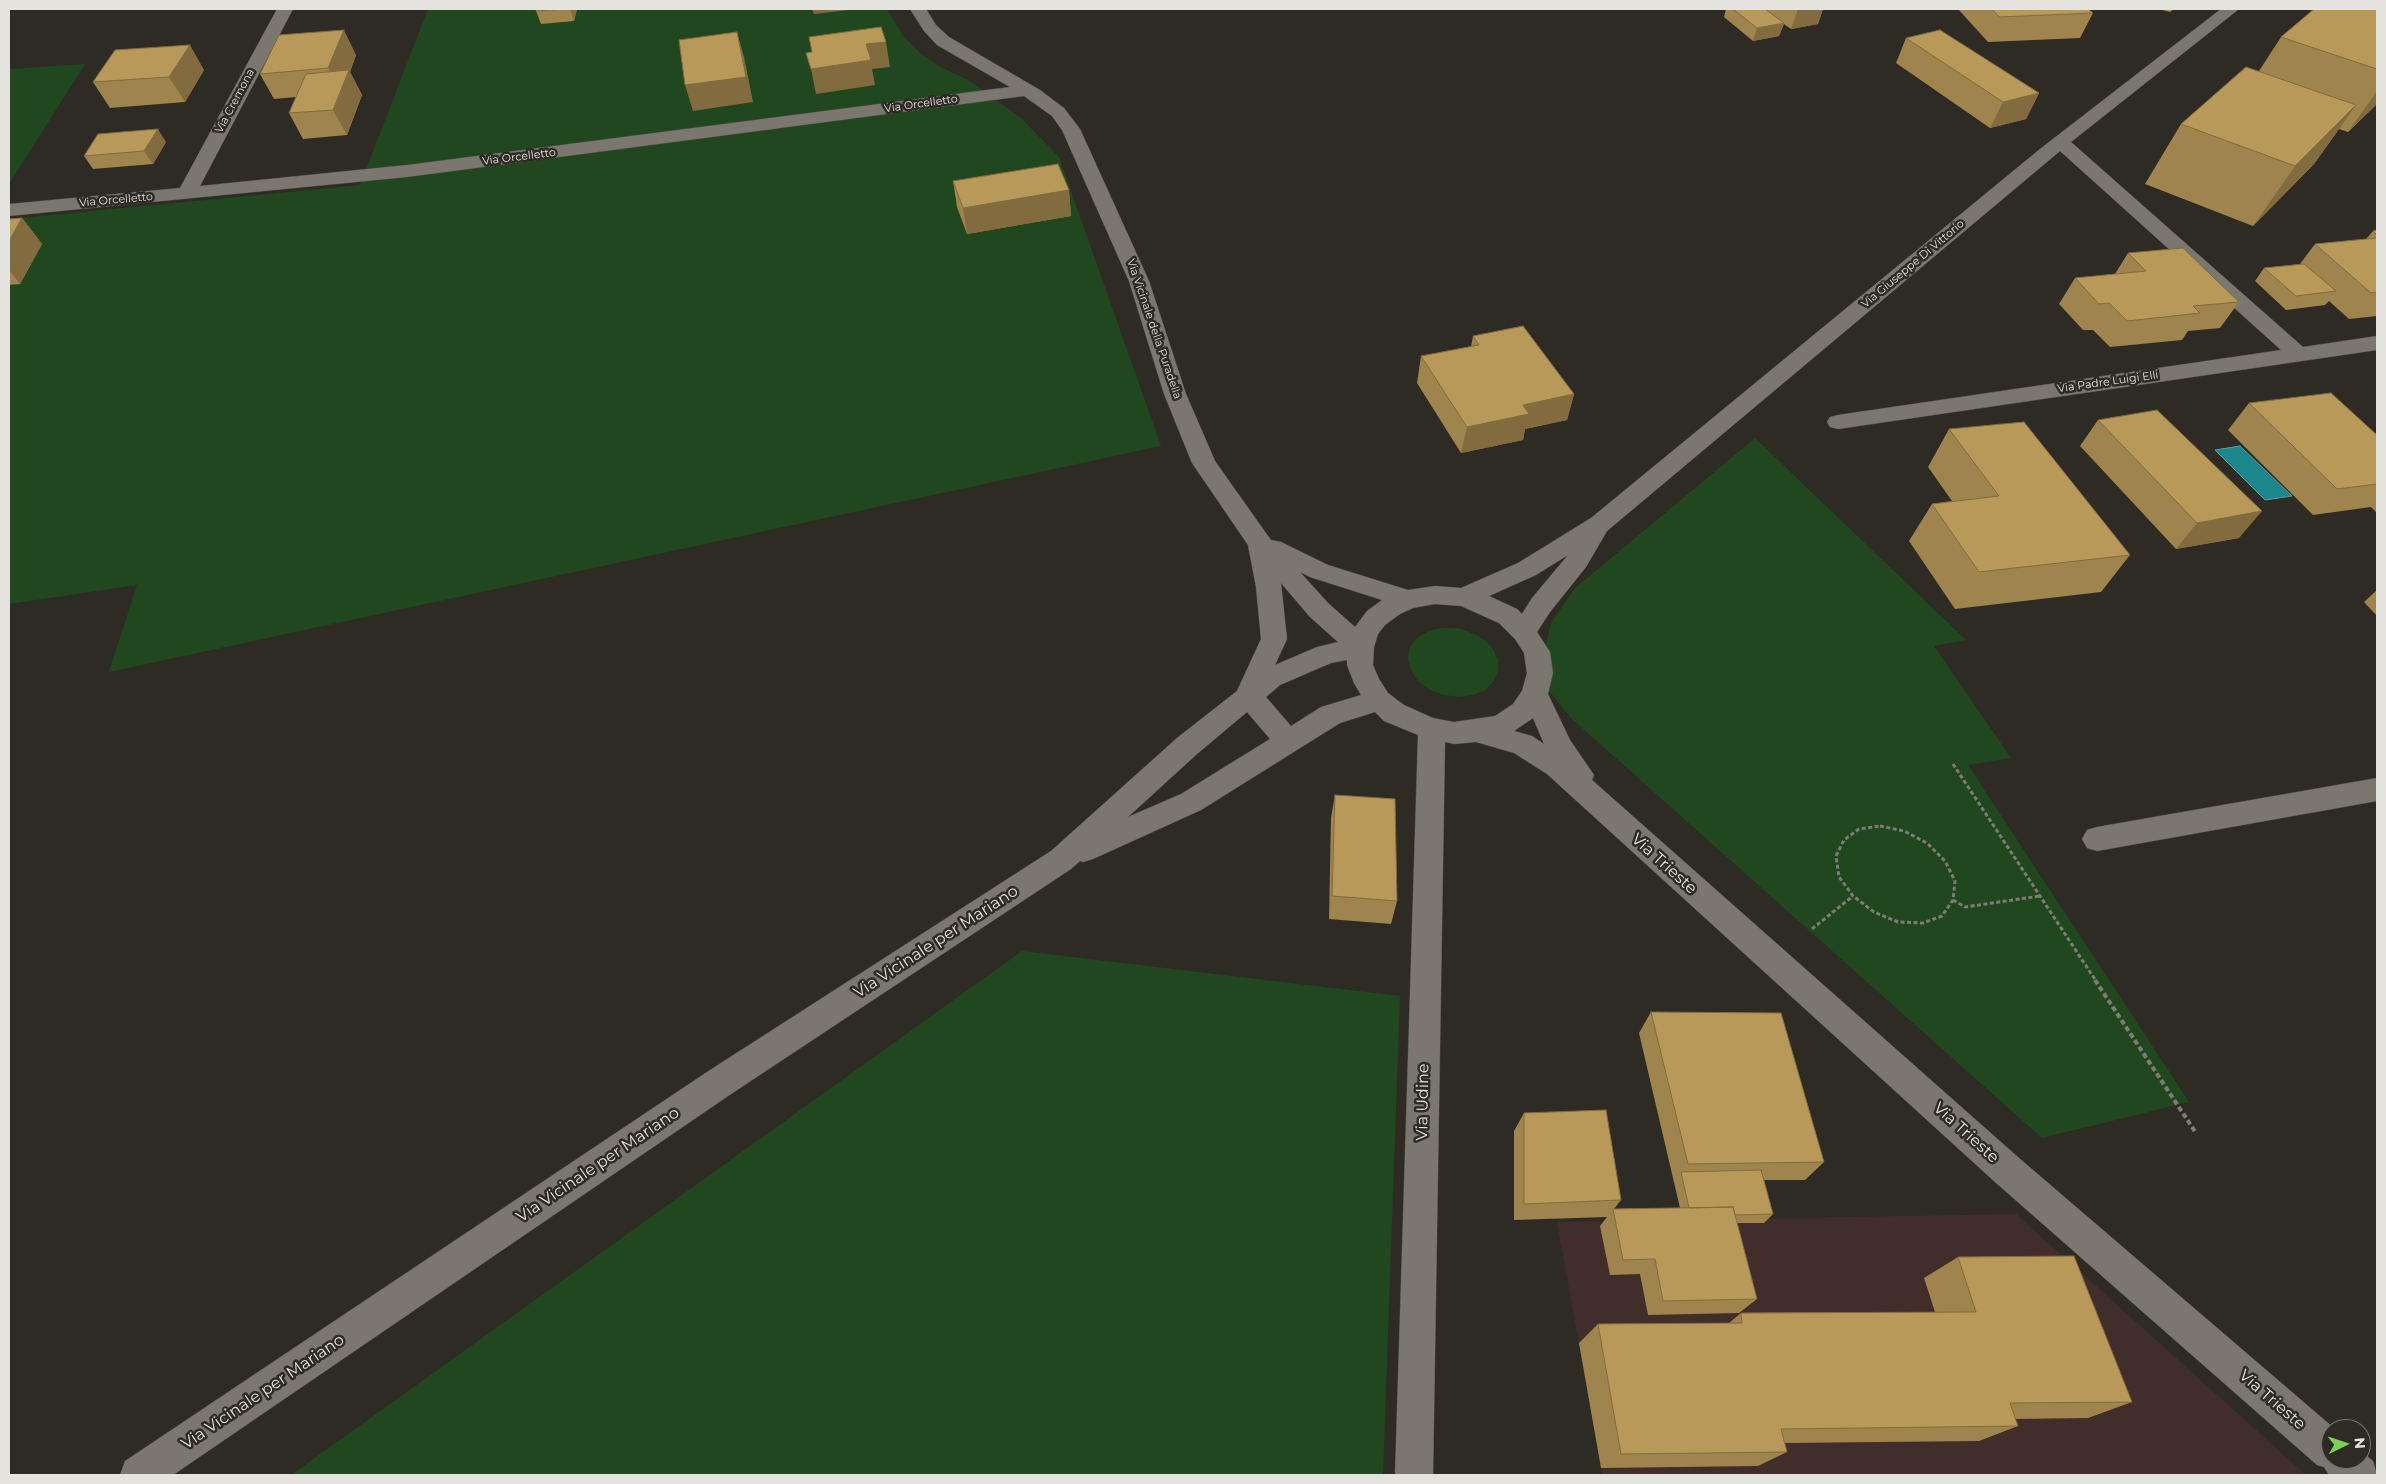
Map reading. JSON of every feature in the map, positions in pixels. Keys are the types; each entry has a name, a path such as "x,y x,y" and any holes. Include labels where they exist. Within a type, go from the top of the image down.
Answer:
{"street":[{"name":"Via Cremona","path":"186,194 284,9"},
{"name":"Via Vicinale della Puradella","path":"918,9 930,28 943,41 1028,90 1058,112 1075,135 1139,281 1175,394 1204,463 1259,542 1319,610 1360,647"},
{"name":"Via Giuseppe Di Vittorio","path":"1463,598 1527,569 1600,524 2060,142 2230,9"},
{"name":"Via Orcelletto","path":"9,210 407,171 1028,90"},
{"path":"2060,142 2298,354"},
{"name":"Via Padre Luigi Elli","path":"1838,422 2377,343"},
{"name":"Via Giuseppe Di Vittorio","path":"1524,632 1541,605 1576,560 1600,524"},
{"path":"1259,542 1319,571 1408,599"},
{"path":"1248,695 1274,639 1269,587 1259,542"},
{"path":"1435,595 1463,598 1486,605 1508,616 1524,632 1537,652 1540,673 1535,694 1523,712 1502,724 1476,731 1454,733 1432,729 1412,722 1394,713 1378,700 1367,683 1360,665 1360,647 1366,631 1376,618 1391,607 1408,599 1435,595"},
{"path":"1061,860 1187,746 1271,678 1326,654 1360,647"},
{"name":"Via Trieste","path":"1535,694 1559,746 1606,811"},
{"path":"1248,695 1288,741"},
{"path":"1061,860 1192,802 1331,715 1378,700"},
{"name":"Via Udine","path":"1414,1475 1432,729"},
{"name":"Via Trieste","path":"1476,731 1522,744 1557,766 2007,1170 2321,1442"},
{"path":"2097,839 2377,789"},
{"name":"Via Vicinale per Mariano","path":"139,1475 711,1089 1061,860"}],"path":[{"path":"1953,764 2196,1133"},
{"path":"1880,826 1904,831 1927,843 1945,861 1955,881 1953,900 1942,916 1923,923 1898,922 1882,916 1853,896 1839,877 1836,856 1844,840 1859,829 1880,826"},
{"path":"1812,929 1853,896"},
{"path":"1953,900 1965,907 2040,896"}],"shaded area":[{"path":"2016,1214 2306,1475 1602,1475 1557,1222"}],"green space":[{"path":"428,9 887,9 903,36 920,53 939,66 970,81 1021,118 1059,157 1161,446 109,672 137,585 9,604 9,219 360,185"},
{"path":"85,64 9,184 9,69"},
{"path":"1755,438 1966,640 1934,646 2011,758 1968,765 2189,1102 2042,1138 1572,719 1549,691 1542,660 1551,623 1575,588"},
{"path":"1442,628 1458,628 1472,633 1485,640 1493,649 1498,660 1498,671 1494,681 1485,690 1473,695 1459,697 1444,695 1430,690 1418,681 1411,670 1408,659 1410,647 1417,638 1428,631"},
{"path":"1022,951 1400,996 1383,1475 291,1475"}],"water":[{"path":"2240,446 2292,496 2265,500 2215,450"}],"building":[{"path":"537,9 565,9 536,11"},
{"path":"1733,9 1765,9 1784,23 1757,28"},
{"path":"1992,9 2088,9 2093,13 1999,17"},
{"path":"2314,9 2377,9 2377,69 2281,37"},
{"path":"881,27 886,42 866,44 871,60 811,69 806,53 812,52 809,37"},
{"path":"344,30 328,68 260,74 279,35"},
{"path":"1940,30 2039,93 2003,102 1906,38"},
{"path":"737,32 746,77 685,85 679,40"},
{"path":"190,45 169,77 93,82 115,50"},
{"path":"2246,67 2356,105 2295,166 2181,124"},
{"path":"349,70 333,110 289,113 306,74"},
{"path":"158,129 144,151 84,156 98,134"},
{"path":"1058,164 1069,190 963,208 953,181"},
{"path":"22,218 9,241 9,219"},
{"path":"2377,238 2377,292 2371,293 2315,244"},
{"path":"2183,248 2239,302 2193,306 2200,313 2127,321 2109,303 2099,304 2075,278 2146,271 2128,253"},
{"path":"2304,264 2336,291 2296,296 2264,268"},
{"path":"1523,326 1574,394 1523,405 1529,414 1467,427 1421,356 1479,345 1473,336"},
{"path":"2331,393 2377,435 2377,484 2337,489 2249,403"},
{"path":"2157,410 2262,511 2197,523 2098,420"},
{"path":"2024,422 2130,555 1979,572 1932,504 1999,496 1949,429"},
{"path":"1335,795 1395,799 1397,901 1332,896"},
{"path":"1651,1012 1781,1013 1824,1162 1688,1164"},
{"path":"1606,1110 1621,1200 1524,1204 1524,1113"},
{"path":"1761,1170 1773,1214 1735,1215 1733,1207 1689,1208 1681,1172"},
{"path":"1733,1207 1757,1299 1663,1301 1655,1259 1623,1260 1613,1209"},
{"path":"2074,1256 2132,1402 2010,1403 2018,1426 1781,1429 1787,1452 1621,1454 1598,1324 1742,1323 1741,1313 1976,1312 1958,1257"}]}
